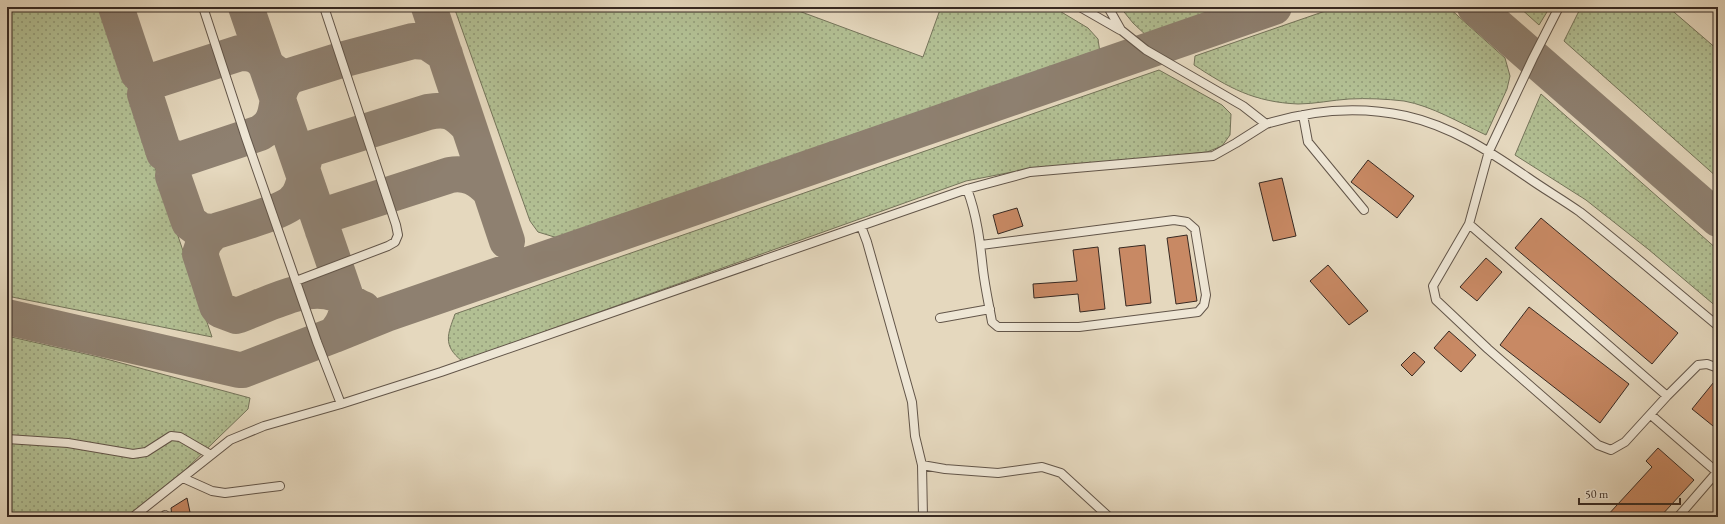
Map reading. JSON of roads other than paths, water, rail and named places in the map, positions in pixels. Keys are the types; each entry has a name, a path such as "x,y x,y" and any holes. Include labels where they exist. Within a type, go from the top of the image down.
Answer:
{"lane":[{"path":"203,7 246,138 341,404"},
{"path":"296,281 388,246 395,242 398,235 387,195 324,7"},
{"path":"1080,7 1121,30 1146,50 1243,106 1266,124"},
{"path":"1108,7 1121,30"},
{"path":"1560,7 1533,58 1489,151 1469,224 1433,286 1436,300 1488,349 1598,445 1611,450 1625,442 1698,365 1707,364 1718,368"},
{"path":"133,517 230,440 264,426 341,404 441,372 967,188 1030,172 1213,156 1236,144 1266,124 1290,116 1330,111 1371,110 1407,116 1457,133 1489,151 1579,212 1718,326"},
{"path":"1303,115 1308,142 1364,210"},
{"path":"967,188 973,205 981,245 992,322 998,327 1079,326 1198,312 1204,306 1206,295 1195,229 1187,222 1174,220 981,245"},
{"path":"1469,224 1667,396"},
{"path":"861,226 867,242 912,402 915,436 922,465 923,517"},
{"path":"940,318 990,309"},
{"path":"1651,415 1718,472 1678,517"},
{"path":"7,439 68,443 133,454 146,452 171,436 180,437 211,455"},
{"path":"922,465 945,469 998,473 1042,467 1061,473 1109,517"},
{"path":"183,478 212,491 225,493 280,486"}]}
